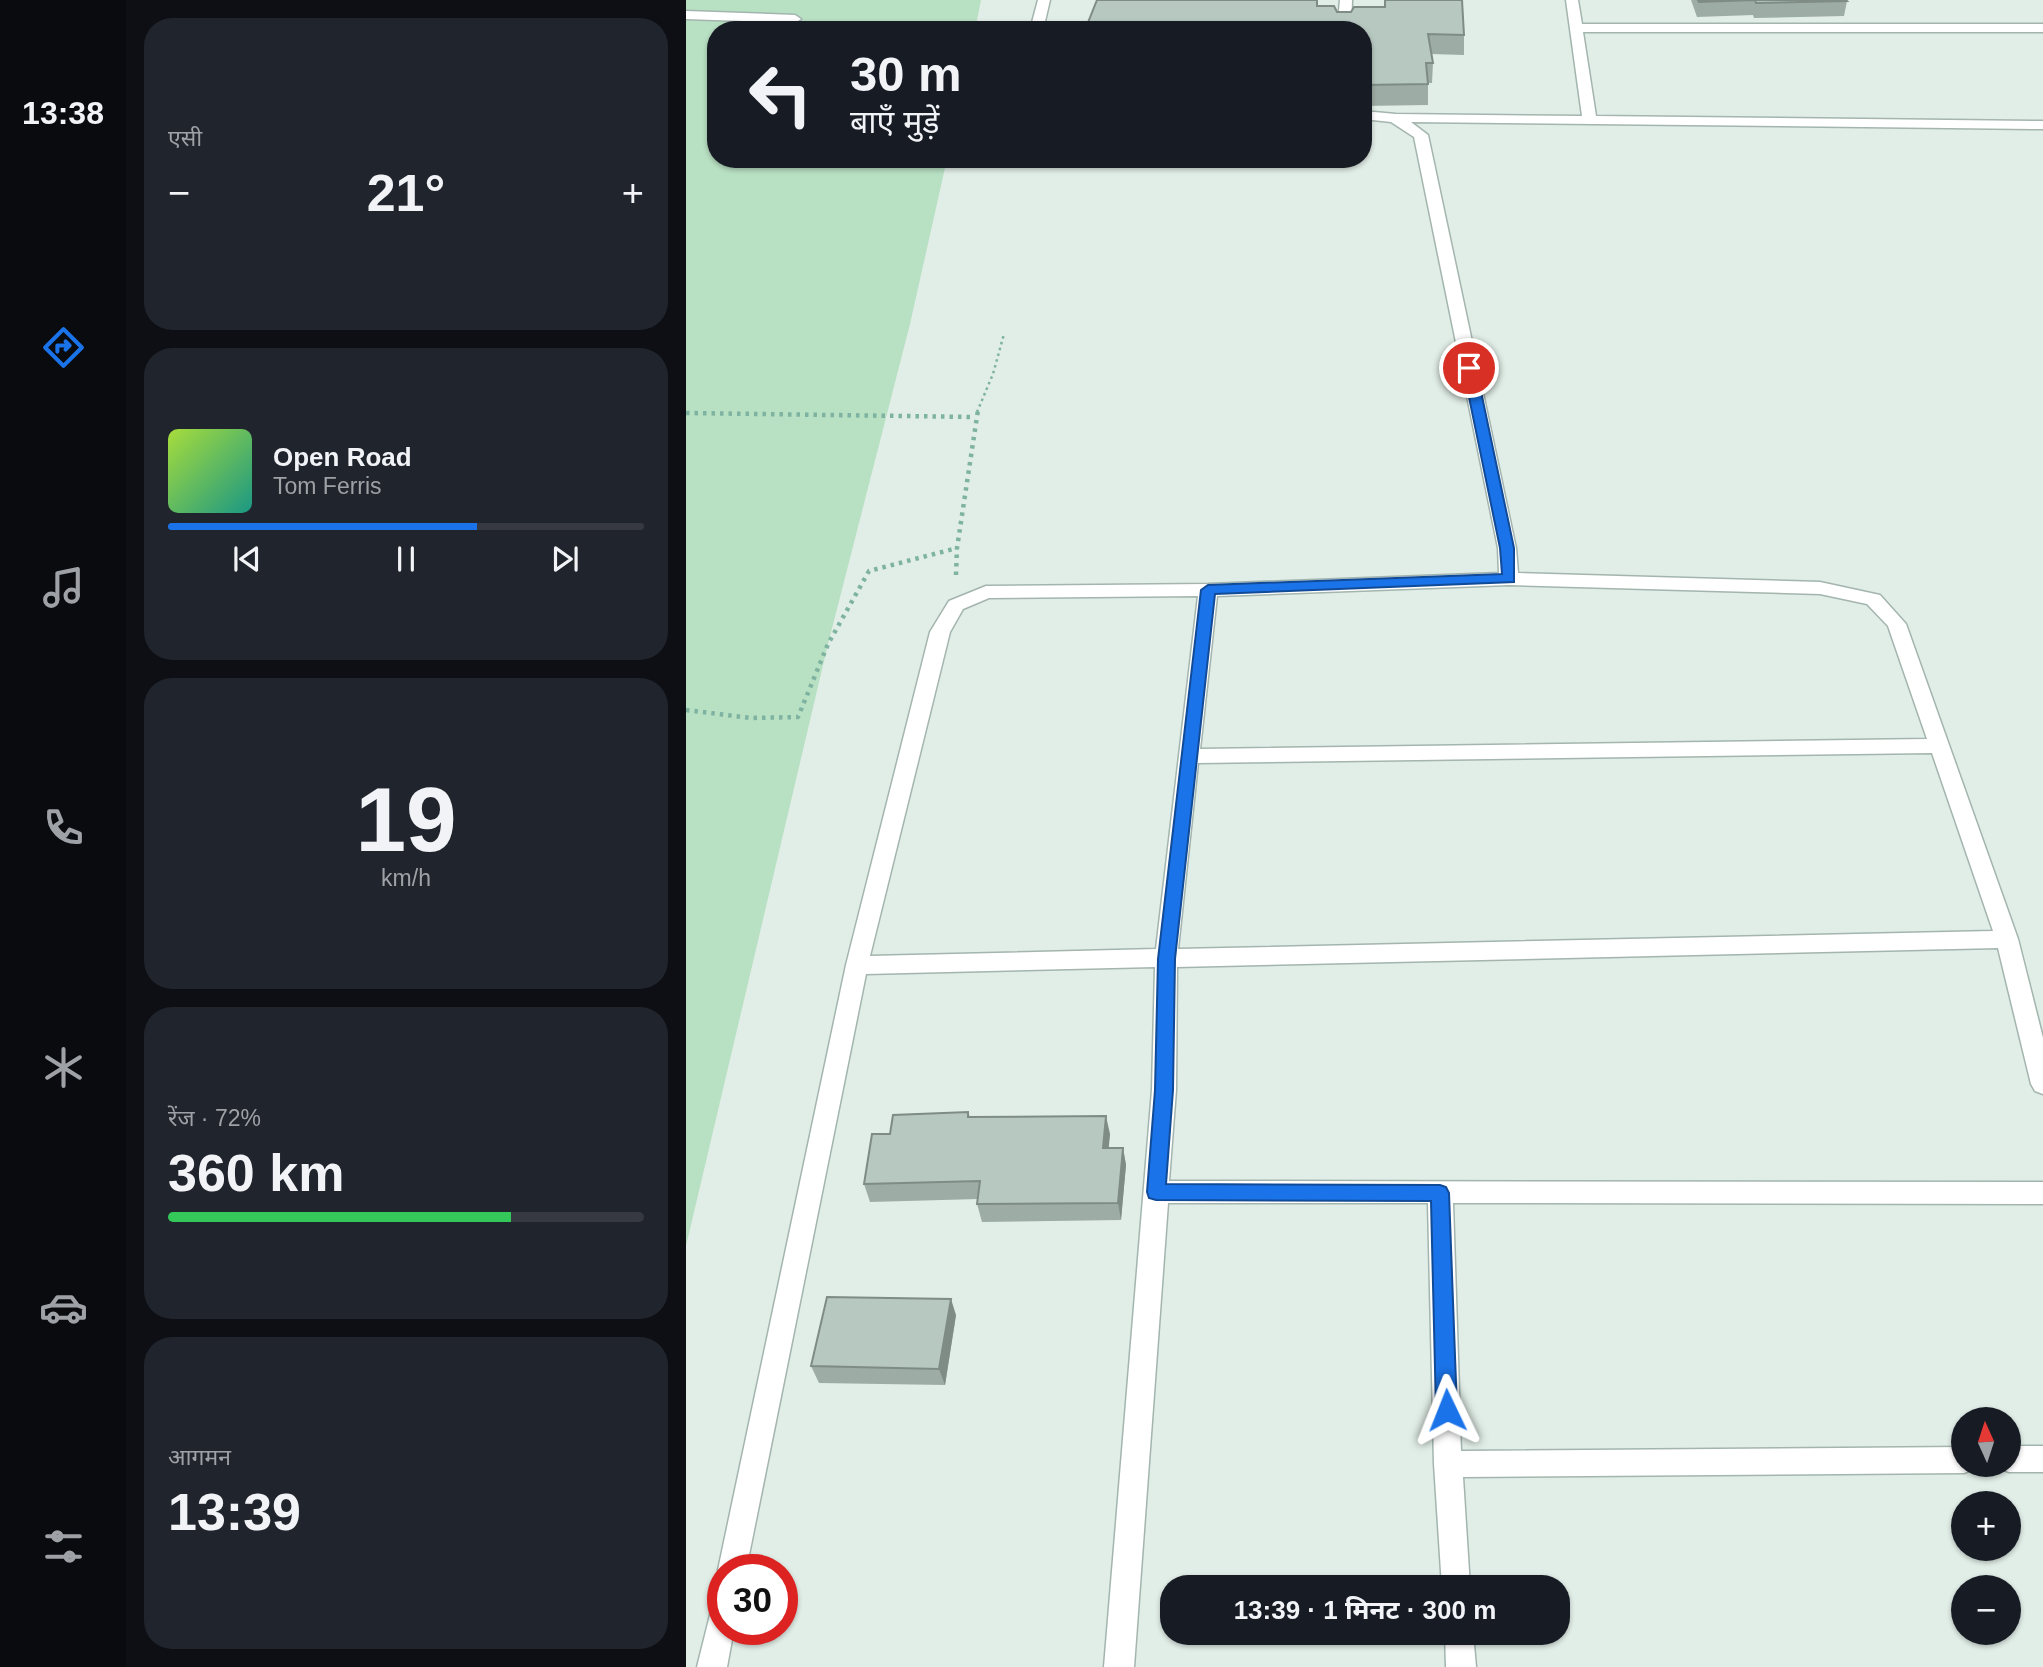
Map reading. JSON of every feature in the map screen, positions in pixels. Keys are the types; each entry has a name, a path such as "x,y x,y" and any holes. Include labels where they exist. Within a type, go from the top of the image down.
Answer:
{"street":[{"path":"1038,21 1044,0"},
{"path":"1345,21 1346,0"},
{"path":"1572,0 1590,120"},
{"path":"686,15 794,19"},
{"path":"1576,28 2043,28"},
{"path":"1372,117 2043,125"},
{"path":"1395,118 1421,135 1507,548 1509,579"},
{"path":"735,1554 857,965 940,632 956,605 986,592 1208,590 1509,579 1820,587 1873,599 1897,624 1940,746 2007,939 2043,1083"},
{"path":"1119,1667 1164,1090 1166,959 1208,590"},
{"path":"1188,756 1940,746"},
{"path":"857,965 2007,939"},
{"path":"1156,1192 2043,1193"},
{"path":"1440,1193 1448,1464 1455,1575"},
{"path":"2021,1459 2043,1459"},
{"path":"1448,1464 1951,1460"},
{"path":"712,1667 716,1645"},
{"path":"1460,1645 1461,1667"}],"path":[{"path":"956,605 957,548 975,417 993,374 1004,334"},
{"path":"686,413 975,417"},
{"path":"686,710 751,718 798,717 828,644 869,571 957,548"}],"green space":[{"path":"686,0 981,0 977,21 707,21 707,168 945,168 910,324 828,644 686,1246"}],"building":[{"path":"1097,0 1317,0 1317,6 1334,6 1337,12 1351,12 1354,7 1385,7 1385,0 1462,0 1464,35 1428,34 1433,63 1426,63 1428,84 1372,85 1372,21 1089,21"},
{"path":"1698,0 1755,0 1699,2"},
{"path":"1755,0 1846,0 1847,1 1756,3"},
{"path":"968,1112 968,1117 1106,1116 1103,1148 1123,1148 1118,1203 977,1204 980,1181 864,1184 872,1134 890,1134 893,1115"},
{"path":"827,1297 951,1299 939,1369 811,1366"}],"route":[{"path":"1447,1410 1440,1193 1156,1192 1164,1090 1166,959 1208,590 1509,579 1507,548 1469,368"}]}
